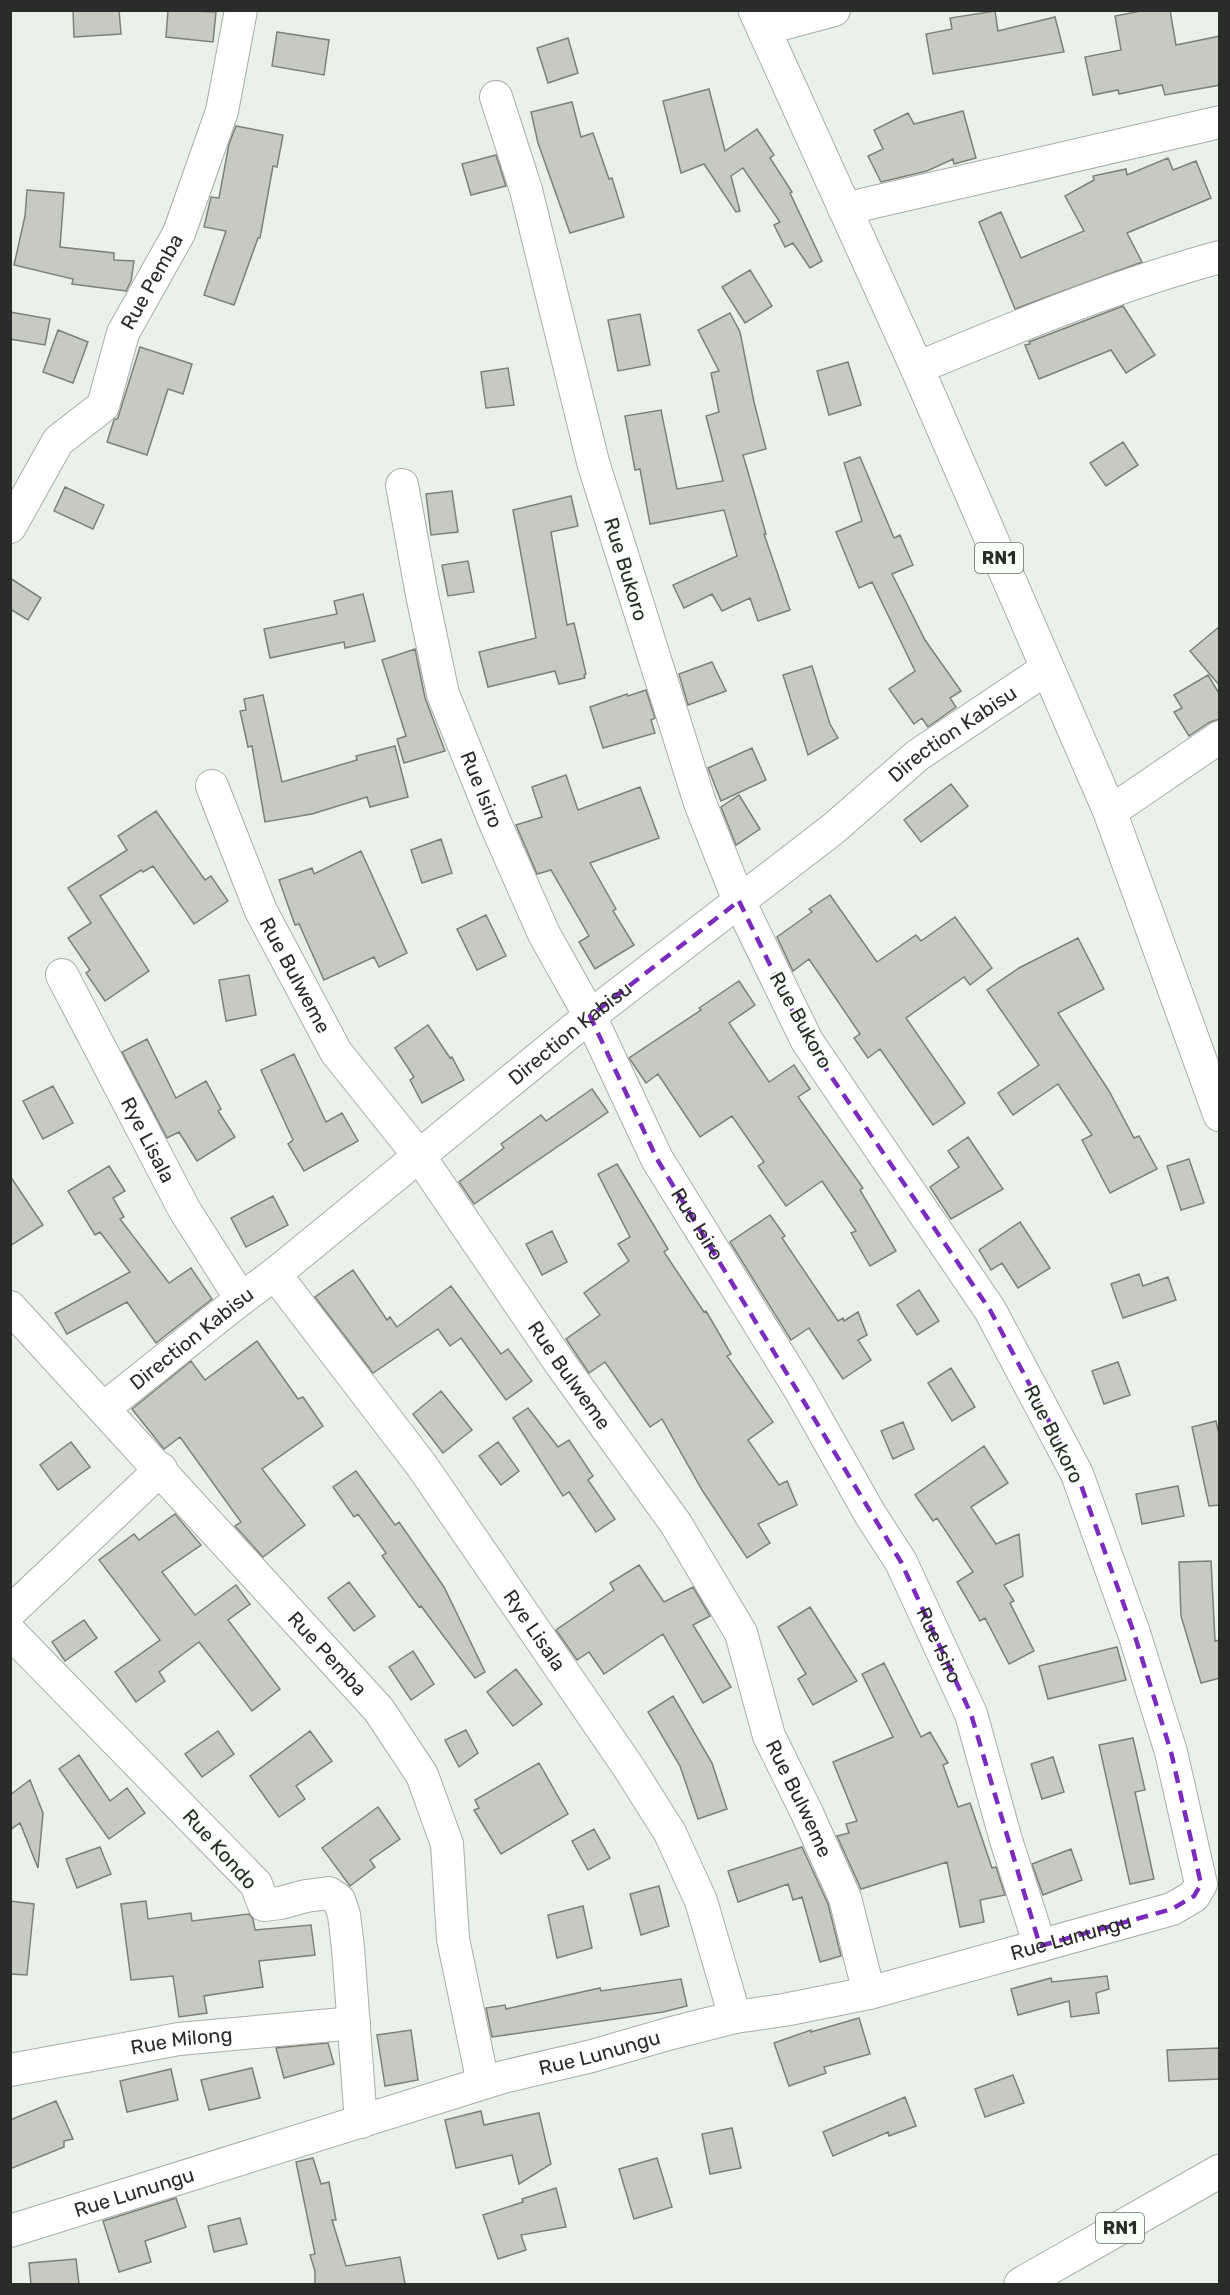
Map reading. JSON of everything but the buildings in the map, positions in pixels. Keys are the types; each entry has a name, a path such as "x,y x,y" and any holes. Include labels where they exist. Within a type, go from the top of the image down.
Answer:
{"highway":[{"name":"RN1","path":"759,20 917,368 1110,812 1220,1115"},
{"name":"RN1","path":"1021,2284 1220,2171"}],"street":[{"name":"Rue Pemba","path":"10,527 58,441 103,406 123,333 179,233 222,111 241,10"},
{"path":"759,20 834,10"},
{"name":"Rue Bukoro","path":"496,97 526,190 596,472 700,803 739,901 807,1041 990,1310 1077,1474 1134,1633 1171,1752 1201,1884 1194,1896"},
{"path":"844,209 1220,122"},
{"path":"917,368 1008,330 1183,267 1220,257"},
{"name":"Rue Isiro","path":"402,485 443,694 496,825 544,934 590,1016 657,1159 799,1388 870,1515 901,1562 971,1714 1006,1840 1040,1946"},
{"name":"Direction Kabisu","path":"104,1408 275,1274 590,1016 833,829 918,755 1046,669"},
{"path":"1110,812 1220,737"},
{"name":"Rue Bulweme","path":"212,786 261,911 336,1052 420,1157 560,1363 676,1524 741,1633 769,1737 807,1813 845,1898 869,1993"},
{"name":"Rye Lisala","path":"62,975 184,1209 241,1299"},
{"name":"Rye Lisala","path":"275,1274 422,1466 629,1768 670,1833 701,1901 735,2017"},
{"name":"Rue Pemba","path":"10,1307 161,1469 379,1710 422,1775 447,1844 453,1939 483,2083"},
{"path":"10,1612 161,1469"},
{"name":"Rue Kondo","path":"10,1632 256,1884 264,1905 329,1893 339,1900 344,1915 348,1948 361,2122"},
{"name":"Rue Lunungu","path":"10,2231 483,2083 735,2017 869,1993 1172,1909 1194,1896"},
{"name":"Rue Milong","path":"10,2070 179,2039 354,2023"}],"highlighted area":[{"path":"739,901 807,1041 990,1310 1077,1474 1134,1633 1171,1752 1201,1884 1194,1896 1172,1909 1040,1946 971,1714 901,1562 657,1159 590,1016"}]}
